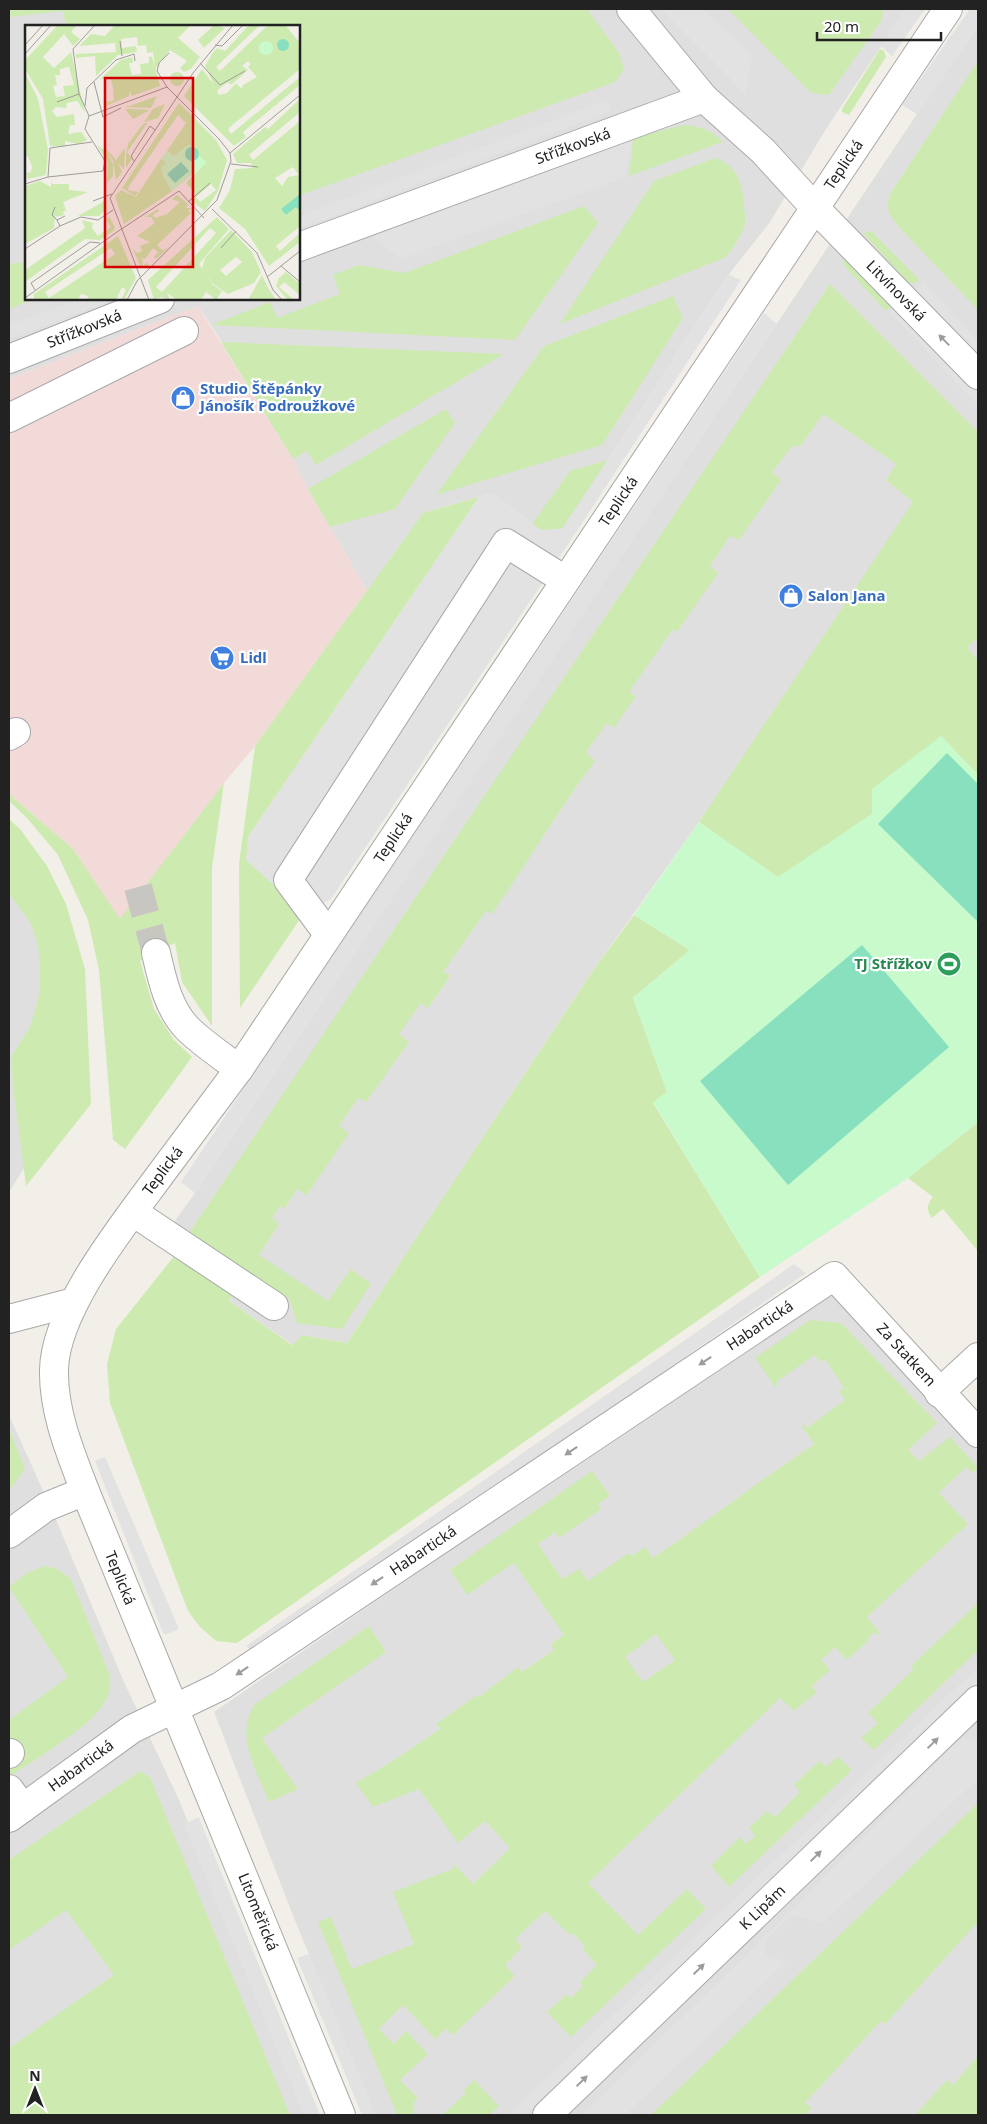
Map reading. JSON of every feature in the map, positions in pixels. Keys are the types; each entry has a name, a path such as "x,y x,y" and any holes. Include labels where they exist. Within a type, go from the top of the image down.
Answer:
{"street":[{"path":"631,9 704,98 762,151 814,206"},
{"name":"Teplická","path":"174,1709 85,1491 64,1434 54,1371 56,1347 74,1302 133,1212 239,1068 814,206 948,9"},
{"name":"Střížkovská","path":"300,247 704,98"},
{"name":"Litvínovská","path":"814,206 978,375"},
{"name":"Střížkovská","path":"9,359 157,300"},
{"path":"9,418 184,331"},
{"path":"328,934 288,880 506,543 565,580"},
{"path":"156,953 172,1006 186,1027 239,1068"},
{"path":"133,1212 274,1306"},
{"name":"Za Statkem","path":"834,1276 939,1393 978,1433"},
{"name":"Habartická","path":"14,1805 132,1729 221,1686 834,1276"},
{"path":"9,1319 74,1302"},
{"path":"939,1393 978,1357"},
{"path":"9,1534 46,1507 85,1491"},
{"name":"K Lipám","path":"547,2115 978,1700"},
{"name":"Litoměřická","path":"174,1709 341,2115"}],"shaded area":[{"path":"9,9 906,9 826,129 770,222 730,273 562,529 541,530 492,493 423,513 367,591 308,489 293,459 198,306 9,379"},
{"path":"661,9 703,9 752,55 746,95"},
{"path":"906,9 925,9 892,56 881,46"},
{"path":"970,9 978,9 978,26 917,114 902,105"},
{"path":"978,26 978,775 847,601 699,822 592,972 347,1343 302,1335 293,1345 229,1301 233,1291 160,1242 195,1193 917,114"},
{"path":"607,100 611,111 300,229 300,216"},
{"path":"632,138 626,177 400,259 368,233"},
{"path":"729,275 741,280 573,537 331,899 304,913 246,860 248,837 479,497 492,493 541,530 562,529"},
{"path":"923,282 978,340 978,355 916,290"},
{"path":"75,300 111,300 9,339 9,325"},
{"path":"896,304 978,389 978,406 890,313"},
{"path":"198,306 293,459 308,489 367,591 255,746 224,783 120,920 73,849 9,794 9,379"},
{"path":"764,313 777,324 195,1193 181,1182"},
{"path":"9,869 62,964 36,1149 9,1192"},
{"path":"794,1264 806,1273 257,1655 246,1646"},
{"path":"829,1291 978,1451 978,2107 971,2115 375,2115 294,1918 214,1712"},
{"path":"9,1415 54,1515 124,1682 179,1800 308,2115 9,2115"},
{"path":"105,1457 179,1629 164,1635 95,1461"},
{"path":"978,1667 978,1683 526,2115 508,2115"},
{"path":"962,1737 978,1741 978,1779 823,1923 793,1915 765,1940 766,1955 786,1962 625,2115 582,2115 773,1929"},
{"path":"199,1817 320,2115 304,2115 184,1824"},
{"path":"309,1954 376,2115 362,2115 297,1958"}],"green space":[{"path":"9,9 587,9 619,53 624,69 615,82 301,195 300,25 66,25 63,11 9,17"},
{"path":"728,9 883,9 882,20 829,95 811,93"},
{"path":"880,49 884,51 886,57 849,115 842,112 842,109"},
{"path":"978,61 978,310 899,227 888,210 888,202 892,191"},
{"path":"684,125 705,129 723,142 629,176 633,138"},
{"path":"715,158 730,166 738,178 743,200 744,228 727,255 724,258 560,324 654,181"},
{"path":"584,206 598,223 515,340 211,325 270,302 277,318 340,294 333,275 359,265 404,273"},
{"path":"871,231 919,279 915,284 908,282 863,233"},
{"path":"848,255 892,306 886,311 845,267 843,260"},
{"path":"25,262 25,300 32,300 9,309 9,264"},
{"path":"830,284 978,432 978,638 967,647 978,661 978,775 941,736 872,814 778,878 699,822 913,502 886,480 896,464 823,414 800,447 793,445 772,472 781,480 739,540 730,536 710,566 718,573 677,632 673,629 629,692 636,696 614,728 607,723 586,752 595,761 492,914 486,911 443,972 451,975 428,1008 421,1003 399,1034 409,1042 366,1102 358,1098 339,1126 349,1133 307,1195 297,1189 284,1209 280,1206 272,1218 279,1224 259,1255 328,1301 351,1269 371,1284 342,1329 297,1323 289,1299 189,1233"},
{"path":"673,296 683,318 602,445 436,495 544,346"},
{"path":"221,342 504,354 316,465 307,451 293,459"},
{"path":"446,409 455,423 395,509 330,527 308,489"},
{"path":"608,460 562,529 541,530 532,524 570,471"},
{"path":"479,497 248,837 304,913 240,1008 239,864 255,746 423,513"},
{"path":"941,736 978,775 978,1122 908,1178 760,1277 653,1102 667,1092 633,998 690,950 634,915 699,822 778,877 872,814 872,789"},
{"path":"947,753 978,784 978,922 878,824"},
{"path":"224,783 212,868 212,1026 182,982 175,943 140,961 154,1009 174,1040 192,1057 125,1149 113,1140 99,970 88,920 58,855 27,818 9,801 9,794 73,849 120,919"},
{"path":"9,819 20,829 47,866 66,904 85,969 91,1104 26,1186 14,1099 11,1057 30,1027 40,991 40,964 38,945 31,924 9,893"},
{"path":"634,915 690,950 633,998 667,1092 653,1103 760,1277 237,1643 216,1641 200,1627 188,1611 110,1403 107,1364 116,1329 175,1255 234,1291 229,1301 292,1345 302,1335 347,1343 592,972"},
{"path":"862,945 949,1047 788,1185 700,1081"},
{"path":"978,1122 978,1251 943,1209 932,1218 928,1207 933,1197 908,1178"},
{"path":"810,1320 841,1323 937,1423 908,1450 919,1461 950,1437 978,1467 973,1473 966,1467 939,1493 968,1524 867,1617 880,1633 878,1635 874,1632 868,1638 869,1640 847,1660 835,1647 821,1660 830,1670 812,1686 817,1692 794,1711 780,1698 588,1883 638,1935 687,1889 706,1909 571,2037 547,2012 567,1994 571,1998 583,1986 580,1982 597,1965 583,1949 584,1945 574,1934 570,1935 545,1911 515,1939 522,1947 505,1965 515,1976 453,2035 446,2029 435,2039 403,2005 379,2029 394,2044 406,2031 428,2054 400,2080 418,2098 413,2104 414,2115 397,2115 318,1922 331,1917 352,1969 414,1944 393,1892 453,1869 454,1864 473,1884 510,1848 485,1821 458,1843 419,1789 373,1807 356,1783 440,1729 436,1724 477,1695 479,1697 518,1667 522,1672 554,1650 551,1644 564,1635 514,1563 467,1595 450,1570 592,1471 610,1496 598,1504 601,1509 559,1538 555,1532 538,1544 562,1579 579,1569 588,1581 629,1553 632,1556 645,1547 653,1558 814,1444 802,1426 805,1424 807,1428 845,1400 839,1391 844,1388 825,1359 820,1362 815,1355 776,1382 778,1385 775,1387 755,1358","holes":["656,1634 675,1660 643,1682 625,1657"]},
{"path":"9,1429 25,1469 9,1491"},
{"path":"45,1566 57,1569 71,1579 109,1673 109,1690 106,1700 99,1710 77,1731 9,1777 9,1720 68,1677 9,1587 27,1573"},
{"path":"978,1603 978,1650 874,1750 861,1738 878,1723 868,1713 914,1669 911,1666"},
{"path":"369,1626 386,1652 262,1738 298,1789 269,1802 254,1766 247,1742 246,1730 254,1705"},
{"path":"838,1757 852,1770 729,1887 711,1866 740,1837 746,1844 755,1836 749,1828 767,1811 775,1817 800,1792 794,1785 819,1761 826,1767"},
{"path":"140,1771 150,1777 290,2115 9,2115 9,2048 114,1975 66,1910 9,1950 9,1860"},
{"path":"978,1803 978,1922 885,2024 881,2021 805,2103 812,2108 805,2115 651,2115"},
{"path":"978,2056 978,2115 915,2115 947,2080 953,2085"},
{"path":"474,2080 499,2106 489,2115 442,2115 466,2093 464,2090"}],"tunnel":[{"path":"138,887 156,953"}],"place":[{"name":"Studio Štěpánky Jánošík Podroužkové","path":"183,398"},
{"name":"Salon Jana","path":"791,596"},
{"name":"Lidl","path":"222,658"},
{"name":"TJ Střížkov","path":"949,964"}]}
